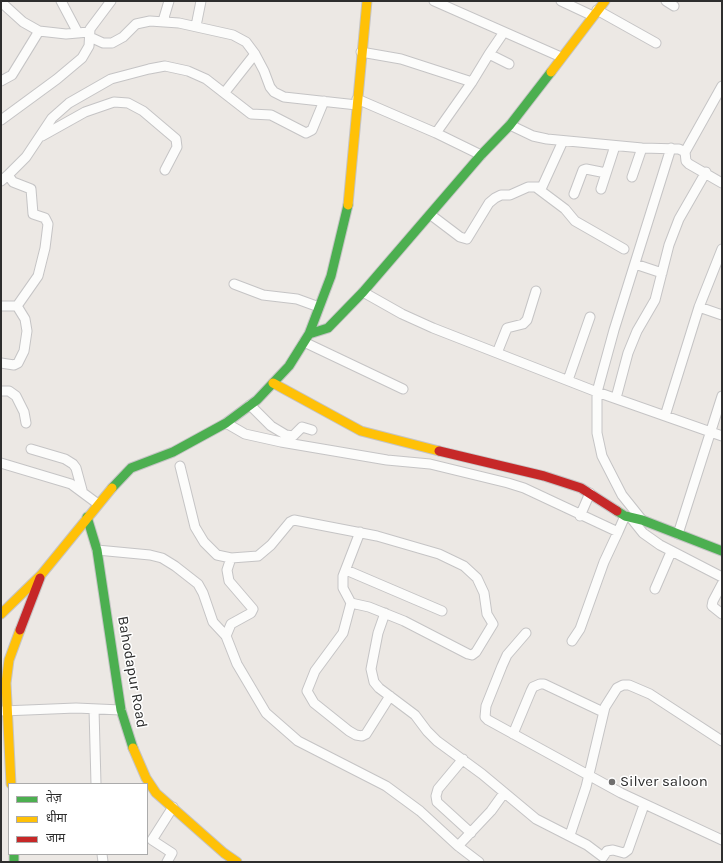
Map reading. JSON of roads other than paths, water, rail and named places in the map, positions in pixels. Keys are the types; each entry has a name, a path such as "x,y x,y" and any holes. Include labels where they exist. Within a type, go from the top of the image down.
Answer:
{"main road":[{"path":"1,614 41,575 87,517 131,468 173,452 226,423 250,405 273,384 289,366 309,334 331,276 350,196 361,52 367,1"},
{"path":"309,334 328,328 363,292 431,216 481,155 510,125 605,1"},
{"path":"273,384 345,423 372,434 544,476 590,493 628,517 642,520 722,551"},
{"name":"Bahodapur Road","path":"87,517 97,550 121,710 133,748 146,778 156,793 224,853 237,862"},
{"path":"11,783 4,711 9,660 41,575"}],"street":[{"path":"61,1 78,33"},
{"path":"1,120 57,79 82,58 89,46 91,27 111,1"},
{"path":"163,21 169,1"},
{"path":"196,26 201,1"},
{"path":"434,1 561,57"},
{"path":"561,1 595,13 656,43"},
{"path":"1,2 23,22 39,31 51,34 78,33 90,35 104,43 112,43 123,37 136,24 150,21 163,21 196,26 233,36 246,42 255,54 270,87 274,92 284,97 324,101 357,102 436,133 481,155"},
{"path":"1,81 12,75 39,31"},
{"path":"436,133 472,82 488,54 504,32"},
{"path":"361,52 401,59 472,82"},
{"path":"225,92 255,54"},
{"path":"488,54 509,64"},
{"path":"17,306 38,276 45,248 48,224 45,218 33,214 31,189 5,178 26,157 52,118 69,103 111,79 165,66 177,67 206,79 252,114 271,115 306,133 312,130 324,101"},
{"path":"722,86 685,152 686,161 689,164 706,172 722,183"},
{"path":"40,137 85,112 114,102 128,103 143,110 176,139 177,147 165,170"},
{"path":"510,125 533,136 563,141 642,148 671,148 685,152"},
{"path":"431,216 460,237 467,239 489,203 496,198 501,195 510,195 528,187 542,187 546,182 563,141"},
{"path":"601,189 615,146"},
{"path":"632,177 642,148"},
{"path":"642,520 622,496 602,456 597,433 598,392 602,369 671,148"},
{"path":"574,194 584,170 586,169 606,173"},
{"path":"616,398 628,353 637,331 655,300 669,245 679,219 706,172"},
{"path":"537,188 565,209 575,221 624,249"},
{"path":"665,416 698,307 722,249"},
{"path":"635,264 662,274"},
{"path":"234,284 263,295 298,299 319,307"},
{"path":"497,352 506,328 523,324 527,320 536,291"},
{"path":"363,292 402,314 433,328 598,392 722,436"},
{"path":"1,306 17,306"},
{"path":"1,363 14,365 18,363 24,351 27,331 25,319 17,306"},
{"path":"698,307 722,315"},
{"path":"568,380 590,317"},
{"path":"304,342 403,389"},
{"path":"1,391 9,391 16,396 24,412 26,423"},
{"path":"678,534 722,396"},
{"path":"250,405 271,426 286,435 293,436 302,427 312,430"},
{"path":"226,423 245,434 281,442 380,459 430,464 508,483 524,488 580,516 618,532"},
{"path":"31,449 57,456 73,464 76,468 82,490"},
{"path":"1,463 72,484 82,490 98,504"},
{"path":"180,466 194,521 200,537 217,555 231,558 258,556 271,546 290,522 294,520 360,532 439,554 464,566 477,578 484,593 487,614 493,624 476,652 472,655 424,630 385,613 369,607 350,603"},
{"path":"580,516 590,493"},
{"path":"572,641 580,629 602,568 618,532 628,517 643,533 671,552 722,577"},
{"path":"360,532 343,576 343,588 350,599 343,633 310,681 307,692 309,697 356,736 366,734 390,696"},
{"path":"97,550 150,555 162,558 198,584 203,593 213,622 226,636 237,664 260,706 282,729 312,750 373,778 386,786 420,811 458,846 479,862"},
{"path":"655,589 671,552"},
{"path":"226,636 231,624 251,614 253,609 229,581 227,570 231,558"},
{"path":"346,570 442,612"},
{"path":"722,584 712,606 722,614"},
{"path":"385,613 378,633 371,669 374,682 379,688 415,715 437,741 463,759 536,819 570,836 601,859 607,851 612,850 624,853 628,850 644,805"},
{"path":"526,633 507,656 485,713 488,720 644,805 722,840"},
{"path":"513,734 533,687 540,684 544,684 603,712"},
{"path":"570,836 589,776 603,712 617,688 623,684 650,694 722,741"},
{"path":"94,709 96,783"},
{"path":"4,711 94,709 121,710"},
{"path":"463,759 438,789 436,796 437,802 471,833"},
{"path":"458,846 471,833 504,793"},
{"path":"167,862 172,853 152,840 173,807"}],"place":[{"name":"Silver saloon","path":"612,782"}]}
